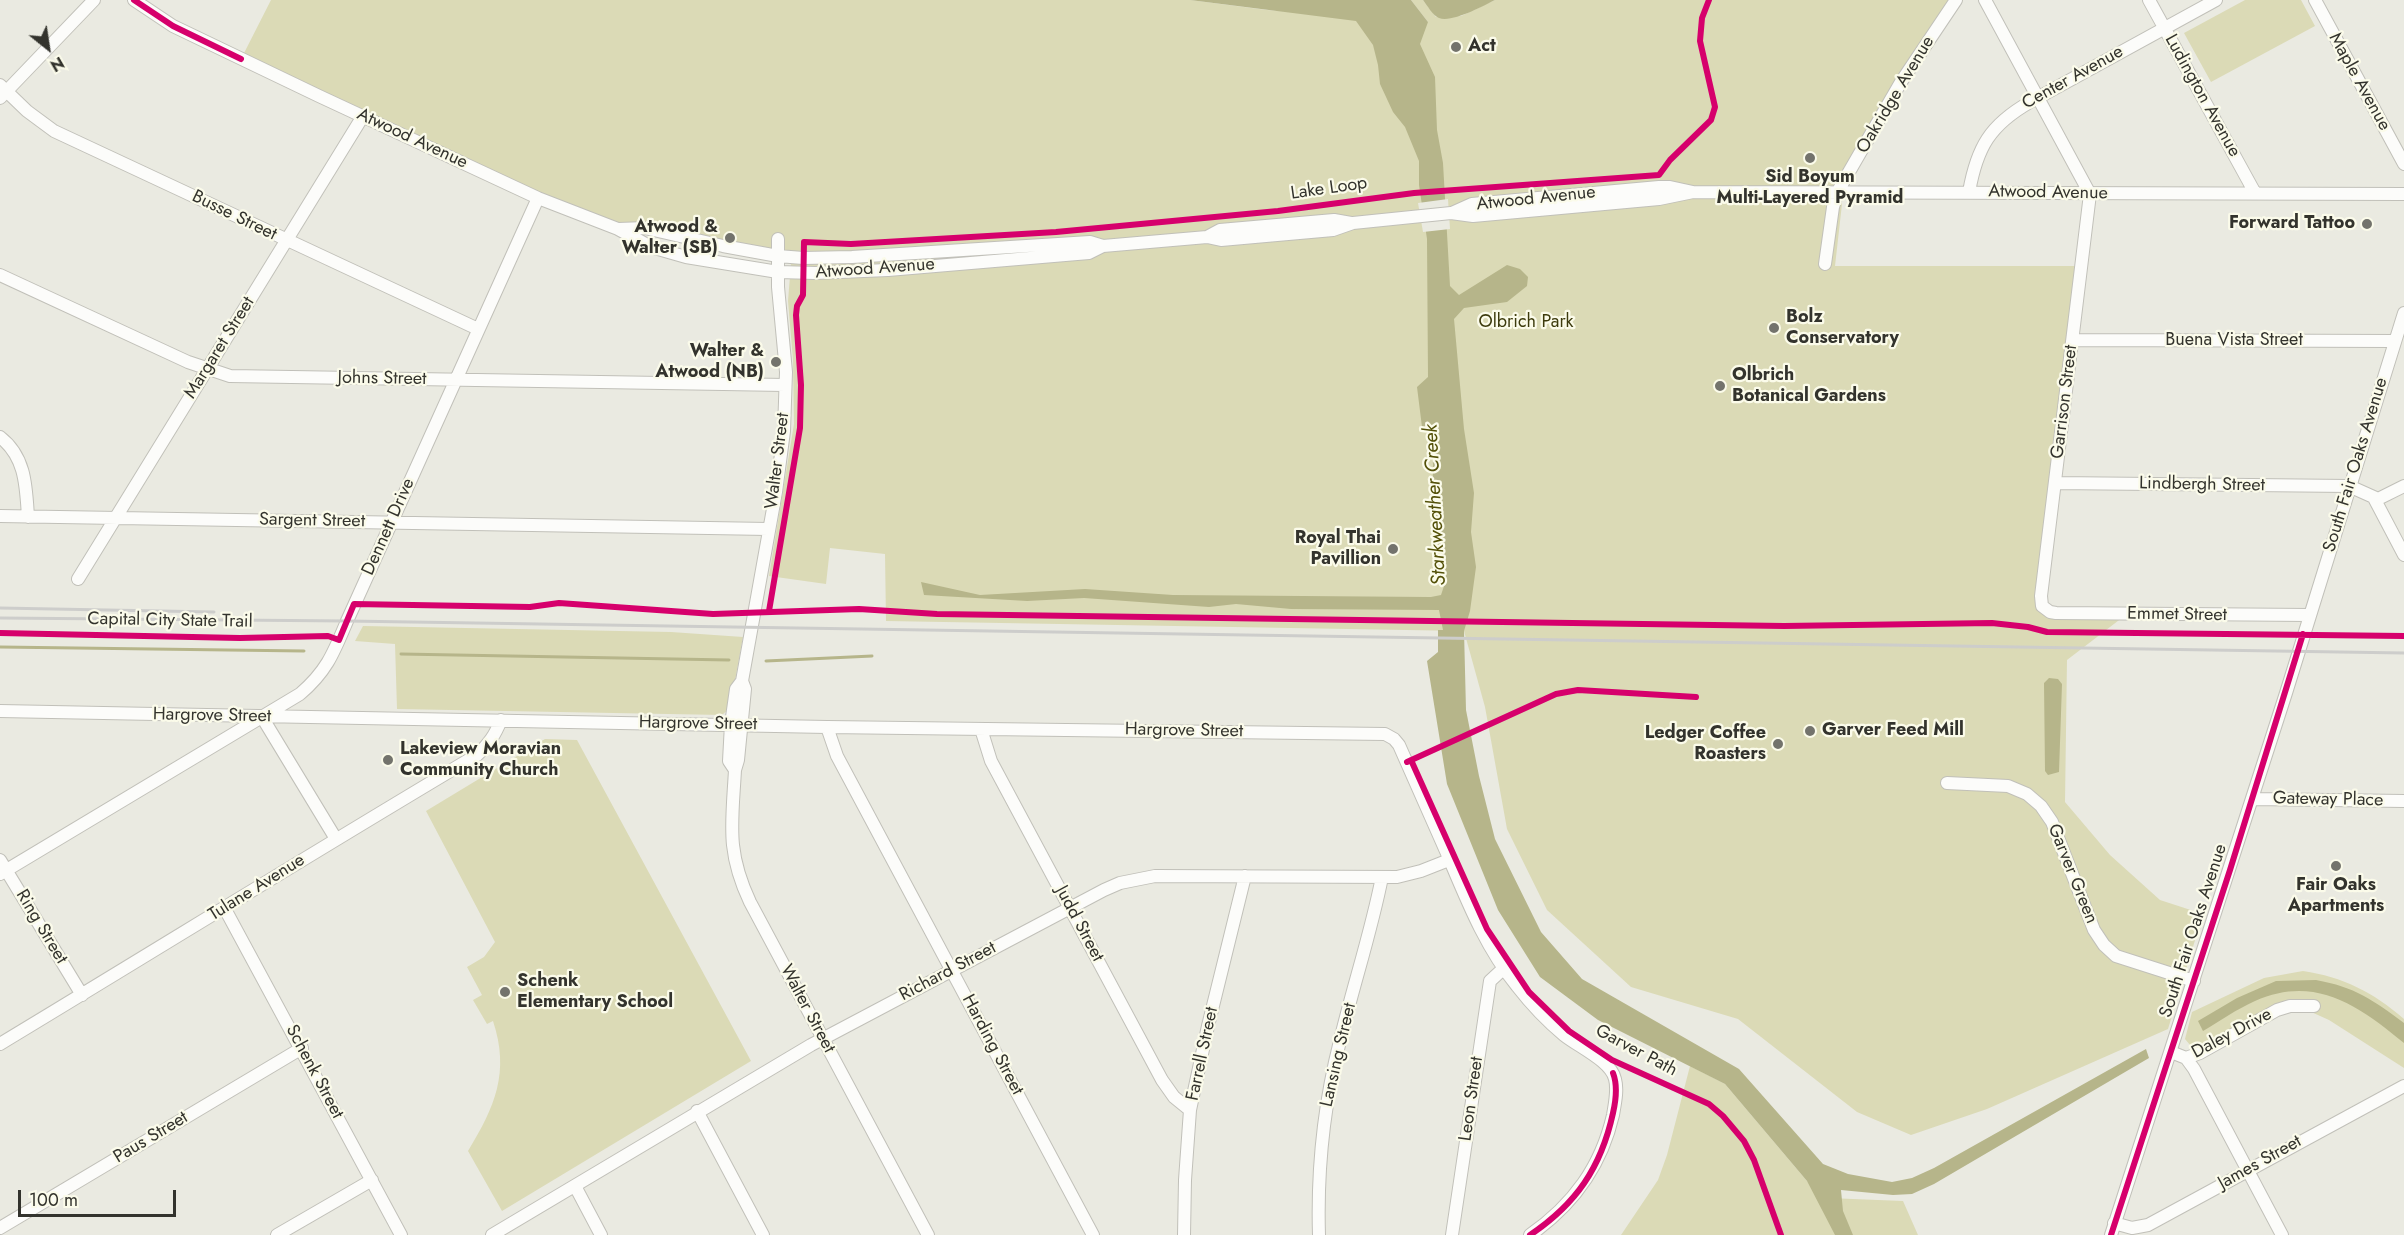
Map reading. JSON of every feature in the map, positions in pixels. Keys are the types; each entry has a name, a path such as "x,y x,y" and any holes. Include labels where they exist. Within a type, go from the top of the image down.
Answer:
{"street":[{"path":"2,92 94,0"},
{"name":"Atwood Avenue","path":"134,0 173,26 241,59 538,198 618,229 651,247 717,263 778,272 827,273 888,270 1089,253 1103,246 1208,237 1221,240 1334,230 1353,223 1451,213 1473,216 1672,198 1693,192 2404,194"},
{"name":"Oakridge Avenue","path":"1825,264 1833,207 1838,191 1901,82 1956,0"},
{"path":"1985,0 2090,194"},
{"name":"Ludington Avenue","path":"2149,0 2255,193"},
{"name":"Center Avenue","path":"1969,192 1977,157 1989,136 2005,119 2038,98 2216,0"},
{"name":"Maple Avenue","path":"2315,0 2404,164"},
{"name":"Busse Street","path":"2,92 54,130 287,242 478,329"},
{"name":"Margaret Street","path":"78,579 363,116"},
{"name":"Garrison Street","path":"2045,609 2041,596 2090,194"},
{"name":"Dennett Drive","path":"2,868 262,717 300,694 316,679 329,662 538,198"},
{"name":"Atwood Avenue","path":"618,229 645,228 692,240 778,256 852,258 1090,242 1103,246"},
{"name":"Walter Street","path":"778,239 785,385 783,440 742,681 736,689 738,760 735,770 731,841 738,877 928,1235"},
{"name":"Johns Street","path":"0,275 121,333 208,370 230,376 785,385"},
{"name":"South Fair Oaks Avenue","path":"2112,1229 2194,981 2404,313"},
{"name":"Buena Vista Street","path":"2073,340 2395,341"},
{"path":"0,437 14,451 23,470 28,517"},
{"name":"Lindbergh Street","path":"2055,483 2349,486"},
{"path":"2349,486 2378,500 2404,486"},
{"path":"2374,498 2404,555"},
{"name":"Sargent Street","path":"0,516 768,529"},
{"name":"Emmet Street","path":"2045,609 2056,613 2309,615"},
{"name":"Hargrove Street","path":"0,711 827,727 1385,734 1399,745 1449,860"},
{"path":"262,717 336,838"},
{"name":"Tulane Avenue","path":"0,1044 225,909 336,838 477,755 489,744 501,720"},
{"name":"Harding Street","path":"827,727 837,756 1093,1235"},
{"name":"Judd Street","path":"981,729 992,761 1162,1080 1174,1097 1190,1110"},
{"name":"Garver Green","path":"1947,783 2008,786 2034,800 2052,822 2094,930 2104,945 2124,960 2194,981"},
{"name":"Gateway Place","path":"2252,799 2404,801"},
{"path":"1449,860 1483,935 1503,969 1542,1015 1566,1036 1607,1065 1616,1080 1616,1098 1608,1137 1596,1166 1581,1189 1563,1209 1530,1235"},
{"name":"Richard Street","path":"492,1235 823,1038 1112,886 1147,877 1398,877 1449,860"},
{"name":"Ring Street","path":"2,868 82,995"},
{"name":"Farrell Street","path":"1184,1235 1190,1110 1245,876"},
{"name":"Lansing Street","path":"1319,1235 1319,1174 1333,1072 1373,921 1382,877"},
{"name":"Schenk Street","path":"225,909 401,1235"},
{"name":"Leon Street","path":"1452,1235 1490,981 1503,969"},
{"name":"Daley Drive","path":"2186,1058 2200,1053 2277,1010 2290,1006 2314,1006"},
{"name":"Paus Street","path":"0,1228 302,1048"},
{"path":"2171,1052 2186,1058 2194,1069 2282,1235"},
{"name":"James Street","path":"2112,1229 2148,1225 2404,1086"},
{"path":"697,1111 763,1235"},
{"path":"277,1235 372,1180"},
{"path":"575,1186 602,1235"}],"green space":[{"name":"Olbrich Park","path":"271,0 1190,0 1267,10 1428,22 1411,0 1423,0 1436,17 1461,16 1495,0 1956,0 1838,191 1842,204 1835,266 2082,266 2042,606 2127,614 2067,660 2065,802 2110,855 2160,900 2203,914 2168,1029 1987,1109 1911,1135 1857,1112 1738,1019 1631,987 1547,910 1507,829 1485,707 1464,631 886,621 885,554 830,548 826,584 769,576 794,424 793,360 788,301 792,251 618,229 241,59"},
{"path":"2245,0 2301,0 2315,26 2211,82 2184,33"},
{"path":"363,626 671,632 743,637 730,708 722,715 397,709 395,644 355,641"},
{"path":"545,739 577,740 751,1061 502,1211 468,1151 492,1104 500,1073 500,1057 493,1021 487,1024 473,1000 482,995 467,967 484,957 495,942 426,811"},
{"path":"2303,971 2331,977 2357,987 2381,1001 2404,1019 2404,1068 2329,1020 2309,1011 2308,999 2284,1003 2199,1046 2190,1045 2185,1039 2192,1012 2264,978"},
{"path":"1690,1066 1725,1084 1807,1181 1828,1198 1903,1201 1918,1235 1621,1235 1658,1180 1667,1155"}],"water":[{"name":"Starkweather Creek","path":"1190,0 1411,0 1428,22 1420,44 1435,77 1437,130 1443,163 1450,286 1459,295 1507,265 1520,269 1528,277 1527,286 1507,302 1464,308 1454,319 1464,429 1474,493 1471,532 1476,567 1470,611 1464,631 1466,710 1495,839 1541,932 1582,979 1739,1069 1823,1164 1848,1174 1892,1182 1912,1178 1934,1168 2146,1049 2149,1058 1934,1184 1912,1194 1893,1195 1841,1190 1843,1211 1853,1235 1835,1235 1807,1181 1725,1084 1598,1020 1540,977 1498,910 1447,784 1427,661 1438,652 1438,630 1443,630 1439,610 1291,609 1236,604 1209,607 1084,598 1027,601 924,595 921,582 980,595 1085,589 1173,595 1431,597 1441,595 1445,583 1443,560 1432,524 1431,429 1422,427 1417,387 1428,377 1427,239 1419,185 1419,161 1405,127 1393,112 1380,84 1373,45 1356,21"},
{"path":"1423,0 1495,0 1467,13 1445,19 1435,15"},
{"path":"2049,678 2058,679 2062,684 2059,772 2048,775 2045,771 2044,683"},
{"path":"2316,980 2353,991 2393,1015 2404,1023 2404,1043 2353,1006 2317,993 2297,991 2255,1001 2203,1031 2198,1021 2237,998 2276,981"}],"pier":[{"path":"1448,199 1450,229 1423,232 1418,203"}],"waterway":[{"path":"0,647 304,651"},
{"path":"401,654 729,660"},
{"path":"766,661 872,656"}],"railway":[{"path":"0,608 214,612"},
{"path":"0,618 347,621 2404,653"}],"cycle path":[{"path":"134,0 173,26 241,59"},
{"name":"Lake Loop","path":"769,611 800,428 801,385 796,315 797,306 803,295 804,242 851,244 1056,232 1278,211 1414,193 1659,175 1670,160 1711,120 1715,107 1700,41 1702,18 1709,0"},
{"name":"Capital City State Trail","path":"0,633 240,638 328,636 339,640 354,604 530,607 559,603 713,614 859,609 937,614 1784,626 1992,623 2028,627 2047,632 2404,636"},
{"path":"2111,1235 2230,870 2303,634"},
{"path":"1407,762 1556,694 1578,690 1696,697"},
{"name":"Garver Path","path":"1411,760 1487,929 1529,992 1569,1031 1612,1060 1709,1104 1723,1116 1744,1141 1754,1160 1781,1235"},
{"path":"1530,1235 1561,1211 1594,1168 1608,1133 1614,1108 1616,1088 1613,1073"}],"place":[{"name":"Act","path":"1456,47"},
{"name":"Sid Boyum Multi-Layered Pyramid","path":"1810,158"},
{"name":"Forward Tattoo","path":"2367,224"},
{"name":"Atwood & Walter (SB)","path":"730,238"},
{"name":"Bolz Conservatory","path":"1774,328"},
{"name":"Walter & Atwood (NB)","path":"776,362"},
{"name":"Olbrich Botanical Gardens","path":"1720,386"},
{"name":"Royal Thai Pavillion","path":"1393,549"},
{"name":"Garver Feed Mill","path":"1810,731"},
{"name":"Ledger Coffee Roasters","path":"1778,744"},
{"name":"Lakeview Moravian Community Church","path":"388,760"},
{"name":"Fair Oaks Apartments","path":"2336,866"},
{"name":"Schenk Elementary School","path":"505,992"}]}
